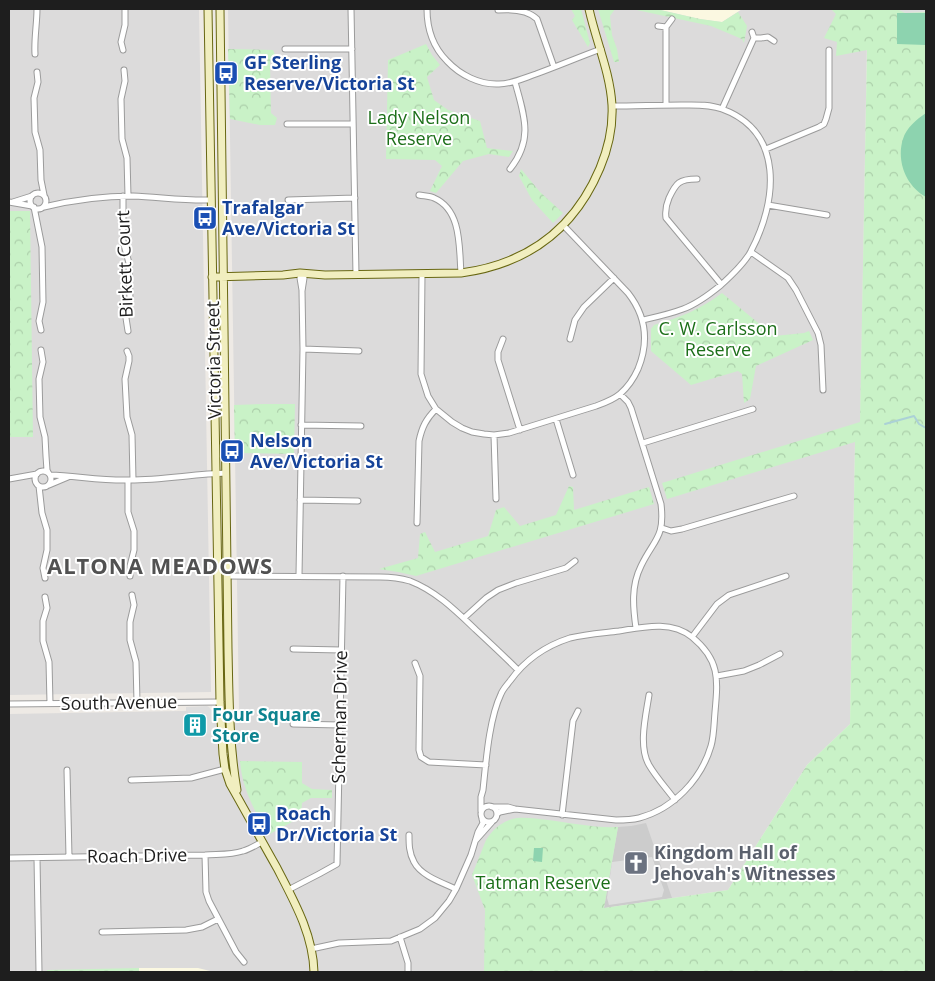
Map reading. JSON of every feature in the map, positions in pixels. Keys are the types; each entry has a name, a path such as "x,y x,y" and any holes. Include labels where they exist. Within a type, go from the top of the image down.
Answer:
{"street":[{"path":"35,54 37,9"},
{"path":"123,50 125,9"},
{"name":"Victoria Street","path":"208,9 220,702 221,736 229,768"},
{"name":"Victoria Street","path":"220,9 230,784 300,912 309,937 314,972"},
{"path":"351,9 356,275"},
{"path":"427,9 429,29 434,42 444,58 459,71 473,79 488,84 515,82 601,49"},
{"path":"498,10 511,9 532,14 537,19 554,67"},
{"path":"212,277 461,273 502,264 538,246 564,226 580,206 592,185 606,153 611,127 612,106 609,79 589,9"},
{"path":"666,105 666,27 672,19"},
{"path":"658,26 666,27"},
{"path":"722,109 753,35 761,38 768,37 774,41"},
{"path":"285,49 352,49"},
{"path":"766,149 824,124 829,108 829,50"},
{"name":"Birkett Court","path":"124,70 125,81 121,99 122,139 127,158 123,241 129,263 130,301 126,318 128,331"},
{"path":"36,220 46,202 41,180 40,150 35,134 34,98 38,82 37,72"},
{"path":"510,169 522,151 525,136 525,120 515,82"},
{"path":"612,106 703,105 722,109 748,124 758,135 766,149 770,163 771,180 768,205 751,252 738,268 703,298 684,309 643,320"},
{"path":"287,124 353,124"},
{"path":"697,179 685,180 675,186 666,205 666,218 721,284"},
{"path":"40,330 39,321 43,302 42,247 33,206 30,201 41,180"},
{"path":"10,203 39,193 51,200 61,202"},
{"path":"419,194 434,198 446,206 454,220 458,238 461,273"},
{"path":"10,203 33,206 38,209 61,202 125,196 222,200"},
{"path":"288,200 355,198"},
{"path":"768,205 827,216"},
{"path":"422,274 421,374 428,396 436,409 452,422 472,432 494,435 520,430 608,402 620,394 633,378 642,358 645,340 643,320 634,299 564,226"},
{"path":"751,252 788,278 796,290 818,333 821,345 823,390"},
{"path":"299,575 303,349 302,276"},
{"path":"570,339 574,320 584,307 614,278"},
{"path":"502,339 498,360 520,430"},
{"path":"303,349 359,352"},
{"path":"41,350 43,362 39,379 40,417 45,437 47,470 51,481 44,491 41,500"},
{"path":"127,351 129,361 125,379 126,417 132,435 128,512 134,531 134,550 130,566 130,576"},
{"path":"620,394 631,408 661,504 663,518 658,540 641,566 637,576 633,598 636,628"},
{"path":"417,524 418,441 428,417 436,409"},
{"path":"643,443 753,409"},
{"path":"556,419 573,475"},
{"path":"301,425 361,426"},
{"path":"494,435 496,500"},
{"path":"45,578 43,568 47,550 47,530 35,478 44,465 46,456"},
{"path":"12,479 44,471 49,474 69,477 130,480 226,473"},
{"path":"12,479 26,479 43,488 69,477"},
{"path":"662,528 671,531 682,529 794,496"},
{"path":"300,500 358,501"},
{"path":"464,618 498,590 566,568 575,560"},
{"path":"217,576 299,575 400,578 427,588 440,597 518,670"},
{"name":"Scherman Drive","path":"288,890 337,864 343,576"},
{"path":"692,637 717,604 729,595 786,576"},
{"path":"132,595 134,605 130,620 130,640 136,662 136,702"},
{"path":"45,597 47,608 43,621 44,641 49,662 50,704"},
{"path":"311,949 340,943 391,941 400,938 420,929 435,918 449,901 471,855 482,823 481,814 481,811 481,797 493,718 501,693 518,670 534,656 548,647 571,638 655,625 681,630 692,637 707,653 717,676 712,744 699,774 675,800 652,813 632,820 562,815 508,807 490,806 481,811"},
{"path":"293,649 341,650"},
{"path":"717,676 752,668 780,654"},
{"path":"415,663 420,676 419,750 421,757 429,762 486,765"},
{"path":"649,695 644,731 645,755 649,764 675,800"},
{"name":"South Avenue","path":"9,704 229,701"},
{"path":"562,815 572,721 578,711"},
{"path":"293,724 340,725"},
{"path":"131,780 191,778 229,768"},
{"path":"68,770 69,857"},
{"path":"476,840 495,820 497,814 497,811 485,800 483,790"},
{"path":"497,814 515,809"},
{"path":"482,819 492,822"},
{"path":"409,835 410,852 414,863 421,871 456,889"},
{"name":"Roach Drive","path":"9,858 205,855 236,853 262,842"},
{"path":"205,855 206,892 209,901 236,952 244,962"},
{"path":"37,858 39,972"},
{"path":"102,932 186,930 202,927 218,919"},
{"path":"400,938 408,963 408,972"}],"shaded area":[{"path":"9,9 199,9 211,692 9,695"},
{"path":"228,9 656,9 722,22 742,9 831,9 867,39 860,441 855,442 850,724 807,765 728,890 604,908 552,972 9,972 9,714 239,710"},
{"path":"657,9 742,9 722,22"},
{"path":"897,9 926,9 926,12 905,13"},
{"path":"207,706 213,710 214,733 205,734 204,716 188,715 186,707"},
{"name":"Kingdom Hall of Jehovah's Witnesses","path":"646,823 672,898 604,908 618,827"},
{"path":"652,857 664,890 662,897 609,905 607,898 612,862"},
{"path":"139,968 198,968 214,972 139,972"}],"green space":[{"path":"571,9 581,9 590,43 588,47 572,20 575,16"},
{"path":"598,9 615,9 610,16 612,35 619,62 614,62"},
{"path":"632,9 656,9 722,22 738,12 747,26 744,43 742,39 711,26"},
{"name":"Tatman Reserve","path":"831,9 926,9 926,972 484,972 485,910 472,875 486,840 499,826 512,819 525,818 592,826 618,827 604,908 728,890 807,765 850,724 855,442 667,499 662,483 860,422 867,50 836,56 837,42 824,38 836,14"},
{"path":"897,13 926,13 926,45 897,44"},
{"name":"Lady Nelson Reserve","path":"426,44 440,65 427,77 434,100 448,110 480,121 487,148 513,151 509,157 489,154 463,161 436,193 430,191 442,166 435,160 386,159 388,60"},
{"path":"228,49 273,50 276,57 270,62 271,113 277,118 275,125 260,125 230,119"},
{"path":"926,113 926,197 913,186 904,172 901,147 909,128"},
{"path":"521,169 540,192 563,213 553,223 532,200 519,176"},
{"path":"9,211 30,211 33,437 9,437"},
{"name":"C. W. Carlsson Reserve","path":"722,293 774,336 809,331 813,340 756,366 750,399 744,403 742,374 738,371 691,385 651,351 651,329 654,325 690,312"},
{"path":"295,404 294,454 235,453 234,405"},
{"path":"569,486 573,487 574,510 649,487 654,504 416,576 379,569 418,558 420,534 425,532 435,552 488,536 496,510 504,507 520,526 556,515"},
{"path":"240,761 302,762 302,783 312,789 332,790 332,798 311,798 302,803 301,817 268,835 246,790"},
{"path":"534,848 543,848 542,862 533,861"},
{"path":"139,968 139,972 47,972 47,970"}],"waterway":[{"path":"885,424 914,416 919,424 926,428"}],"place":[{"name":"GF Sterling Reserve/Victoria St","path":"226,73"},
{"name":"Trafalgar Ave/Victoria St","path":"205,218"},
{"name":"Nelson Ave/Victoria St","path":"232,451"},
{"name":"Four Square Store","path":"195,725"},
{"name":"Roach Dr/Victoria St","path":"259,824"},
{"name":"Kingdom Hall of Jehovah's Witnesses","path":"636,863"}],"district":[{"name":"ALTONA MEADOWS","path":"160,566"}]}
